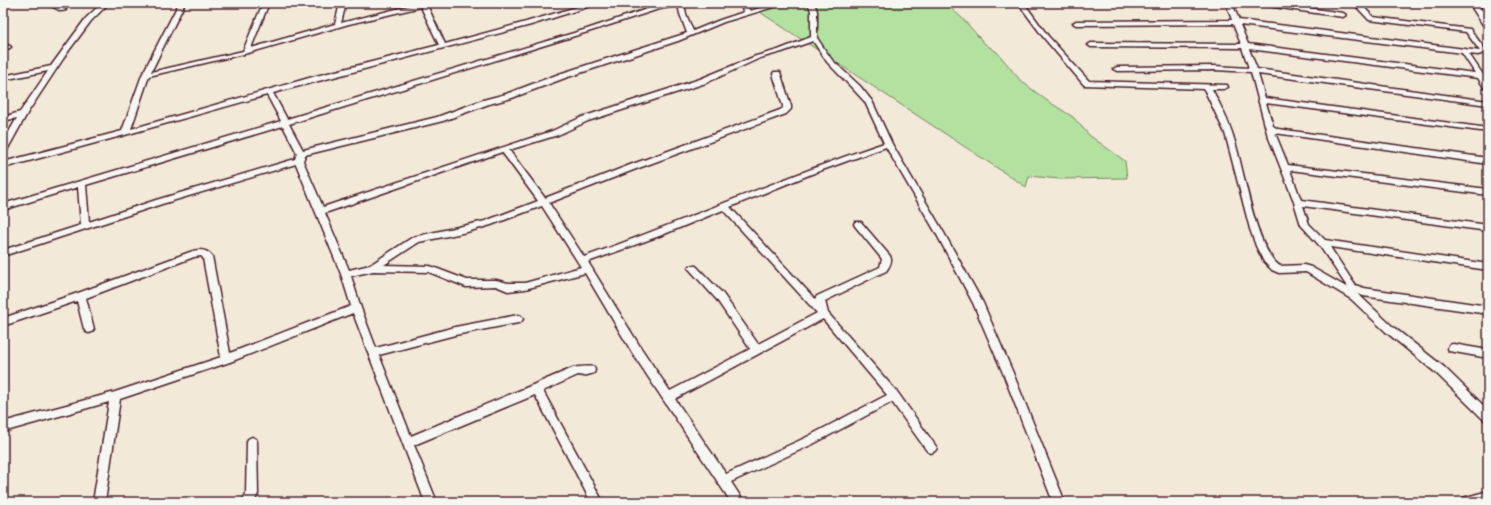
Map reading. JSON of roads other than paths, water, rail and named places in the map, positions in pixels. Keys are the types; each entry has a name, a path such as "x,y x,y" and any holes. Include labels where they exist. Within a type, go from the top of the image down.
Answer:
{"main road":[{"path":"1473,3 1488,26"},
{"path":"1484,3 1488,9"}],"street":[{"path":"48,3 63,10"},
{"path":"3,150 22,114 93,12 106,3"},
{"path":"126,132 146,75 182,3"},
{"path":"246,52 266,3"},
{"path":"338,26 338,20 343,3"},
{"path":"3,165 269,92 509,29 597,3"},
{"path":"3,207 590,30 655,8 681,3 682,14 692,34"},
{"path":"742,3 748,13"},
{"path":"3,253 300,157 440,119 486,102 509,96 562,76 676,40 748,13 761,11 784,3"},
{"path":"811,3 814,11 814,38 829,61 868,101 888,144 940,233 978,303 1008,373 1058,502"},
{"path":"1021,3 1046,37 1087,83 1207,88 1224,87"},
{"path":"1230,3 1253,70 1270,128 1305,226 1322,243 1352,287 1359,291 1488,310"},
{"path":"1260,3 1343,15"},
{"path":"1076,23 1236,22 1478,53 1484,52 1468,30 1371,18 1356,3"},
{"path":"1434,3 1447,4"},
{"path":"146,75 246,52 338,26 426,4 443,46"},
{"path":"321,211 556,133 585,119 703,81 758,57 780,51 814,38"},
{"path":"1091,45 1244,46 1480,76"},
{"path":"1464,51 1488,87"},
{"path":"3,78 54,68"},
{"path":"1116,69 1215,68 1253,70 1488,103"},
{"path":"373,268 416,239 478,226 783,112 787,106 777,74"},
{"path":"1207,88 1224,120 1231,140 1256,239 1271,264 1276,268 1283,270 1301,268 1308,269 1354,296 1389,329 1440,370 1488,417"},
{"path":"269,92 300,157 346,274 356,308 407,443 431,502"},
{"path":"1262,100 1488,130"},
{"path":"3,119 22,114"},
{"path":"1270,128 1276,131 1488,161"},
{"path":"346,274 373,268 430,269 466,284 496,284 508,287 525,286 585,265 620,248 861,152 888,144"},
{"path":"504,149 543,201 738,502"},
{"path":"1284,167 1488,192"},
{"path":"82,184 86,216 85,227"},
{"path":"1297,202 1488,228"},
{"path":"725,206 824,314 894,396 931,448"},
{"path":"824,314 820,298 883,269 886,264 887,258 858,224"},
{"path":"1322,243 1488,268"},
{"path":"3,322 81,296 193,254 202,253 206,256 226,359"},
{"path":"693,268 720,297 756,349"},
{"path":"81,296 89,329"},
{"path":"3,427 114,396 226,359 356,308"},
{"path":"668,396 824,314"},
{"path":"374,353 455,331 518,319"},
{"path":"1453,348 1488,354"},
{"path":"407,443 577,371 584,372 590,370"},
{"path":"537,389 597,502"},
{"path":"99,502 114,396"},
{"path":"724,480 809,441 894,396"},
{"path":"248,502 252,494 252,442"},
{"path":"1467,502 1488,496"}]}
